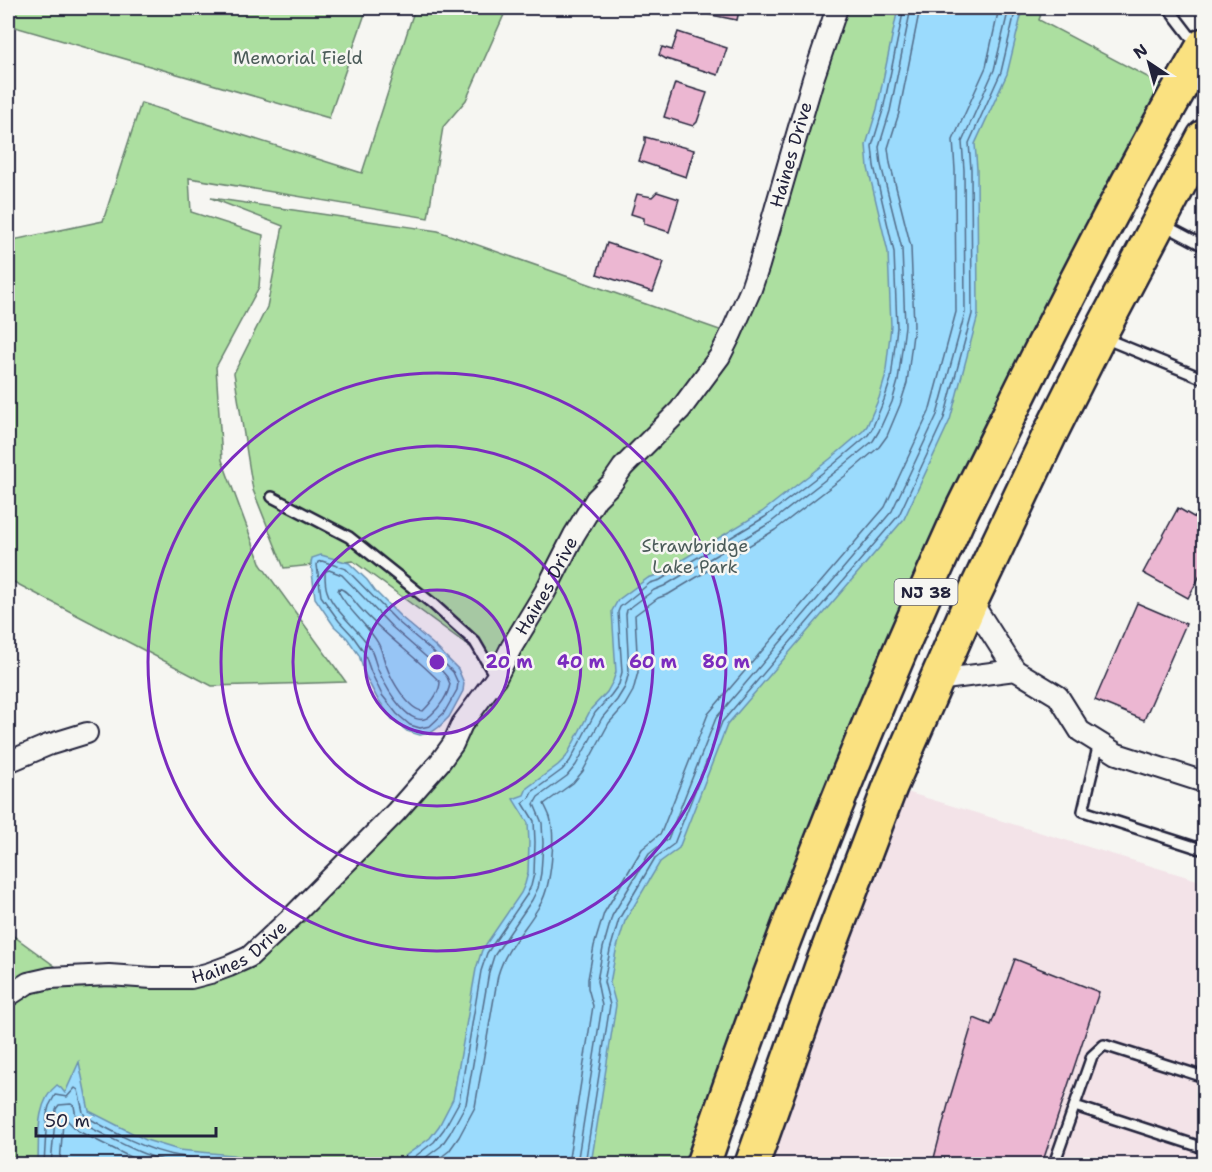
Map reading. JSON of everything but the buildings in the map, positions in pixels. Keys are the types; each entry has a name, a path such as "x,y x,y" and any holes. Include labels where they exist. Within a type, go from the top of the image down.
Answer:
{"highway":[{"name":"NJ 38","path":"703,1164 762,996 826,830 963,508 1072,288 1150,141 1203,48"},
{"name":"NJ 38","path":"752,1164 856,874 890,787 971,601 1099,336 1204,137"}],"street":[{"name":"Haines Drive","path":"8,996 27,983 50,978 109,975 191,978 220,970 249,957 352,857 426,779 447,753 462,724 492,683 596,499 612,483 623,466 680,410 720,356 751,289 813,78 837,8"},
{"path":"971,601 1015,670 1058,696 1080,731 1116,754 1204,782"},
{"path":"937,680 1015,670"},
{"path":"8,762 87,733"}],"lane":[{"path":"1171,8 1170,10 1203,48"},
{"path":"1159,223 1204,246"},
{"path":"1099,336 1204,379"},
{"path":"272,497 349,537 434,604 475,642 492,683"},
{"path":"1099,743 1083,811 1204,850"},
{"path":"1054,1164 1092,1056 1104,1044 1204,1077"},
{"path":"1075,1106 1204,1148"}],"shaded area":[{"path":"890,787 1204,882 1204,1164 752,1164"}],"green space":[{"name":"Memorial Field","path":"8,8 367,8 329,118 8,25"},
{"path":"415,8 507,8 466,100 443,127 428,218 189,178 191,212 263,235 259,287 216,367 222,460 261,565 346,682 212,686 8,579 8,241 103,221 141,103 362,173"},
{"name":"Strawbridge Lake Park","path":"838,8 1043,8 1039,20 1178,93 1033,367 703,1164 8,1164 8,932 70,977 191,978 249,957 440,762 500,669 353,561 284,568 253,490 234,373 267,307 283,226 211,198 438,231 731,334"}],"water":[{"path":"898,8 1023,8 1007,74 975,144 978,315 950,420 904,519 727,725 679,848 660,862 625,921 610,983 616,1005 591,1164 366,1164 398,1159 430,1138 453,1099 476,969 482,950 521,893 528,873 528,823 513,799 524,795 527,788 566,757 591,709 607,692 613,681 616,672 612,611 618,600 648,578 657,575 762,512 830,459 867,426 885,378 891,326 888,252 868,168 866,145 877,109"},
{"path":"321,555 349,563 401,617 458,669 464,683 463,691 449,717 432,732 420,735 407,731 392,719 377,698 365,675 359,655 347,638 334,626 315,598 311,563 312,558"},
{"path":"79,1062 89,1111 146,1140 179,1150 232,1155 274,1164 38,1164 40,1122 45,1101 57,1085 65,1093"}]}
